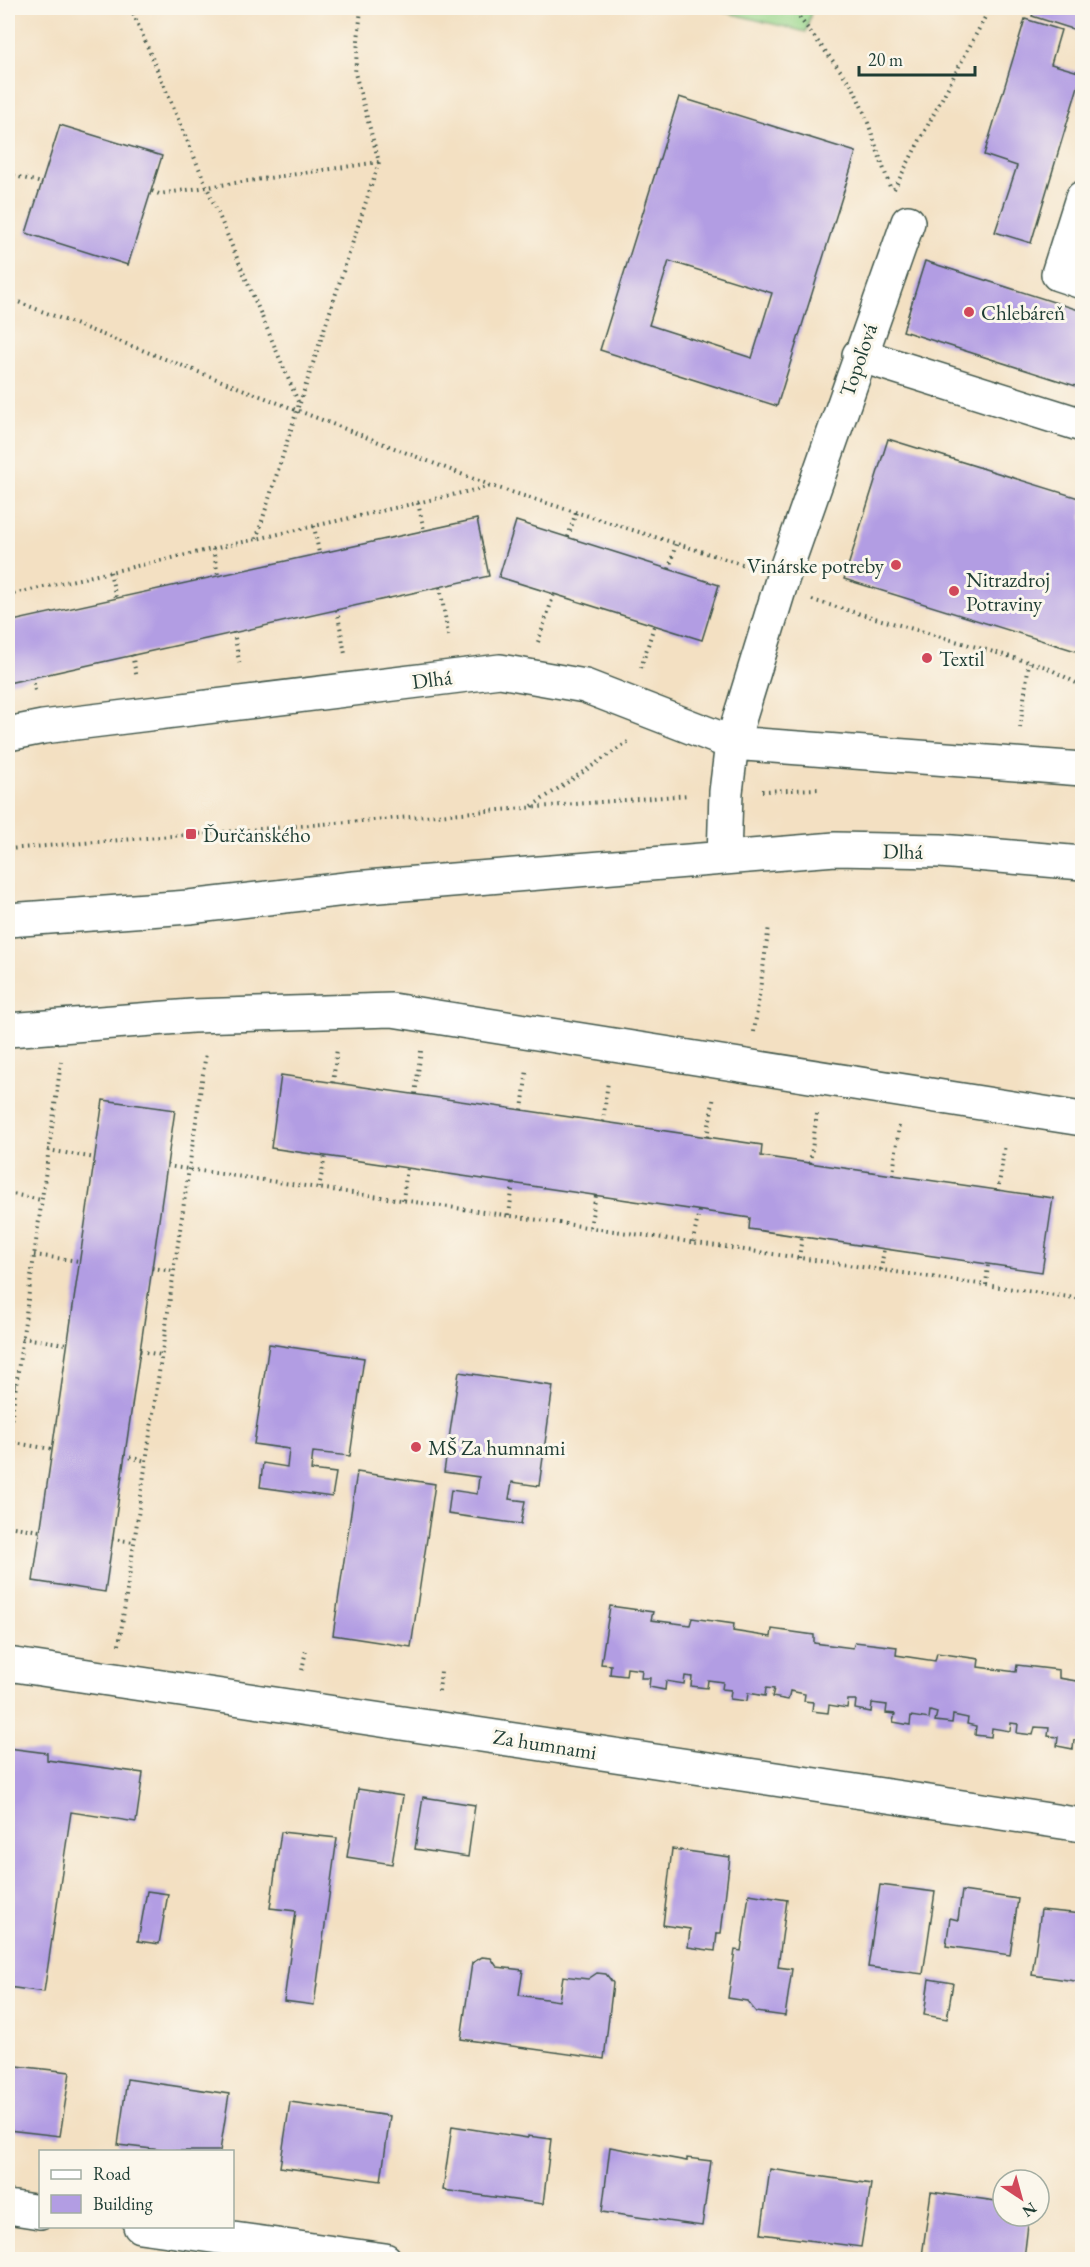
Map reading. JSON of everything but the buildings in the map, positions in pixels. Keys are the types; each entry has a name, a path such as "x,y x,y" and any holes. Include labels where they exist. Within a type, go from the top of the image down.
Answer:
{"street":[{"path":"1083,198 1058,274 1083,282"},
{"name":"Topoľová","path":"732,742 781,584 908,222"},
{"path":"860,355 1083,425"},
{"name":"Dlhá","path":"8,734 43,727 500,670 585,686 732,742 1083,769"},
{"path":"724,858 726,792 732,742"},
{"name":"Dlhá","path":"8,920 189,907 354,888 836,849 940,851 1083,863"},
{"path":"8,1030 192,1016 392,1010 1083,1119"},
{"name":"Za humnami","path":"8,1664 1083,1825"},
{"path":"8,2207 39,2212"},
{"path":"155,2228 385,2259"}],"path":[{"path":"131,8 299,404"},
{"path":"256,540 379,162 355,73 361,8"},
{"path":"792,8 853,87 866,117 892,193 990,8"},
{"path":"152,191 159,194 379,162"},
{"path":"8,174 42,183"},
{"path":"8,298 492,486 676,543 781,584 1046,667 1083,686"},
{"path":"8,595 492,486"},
{"path":"418,503 424,530"},
{"path":"568,537 576,512"},
{"path":"314,526 320,553"},
{"path":"669,569 676,543"},
{"path":"213,549 218,575"},
{"path":"110,572 116,598"},
{"path":"440,587 456,676"},
{"path":"527,676 554,594"},
{"path":"8,603 12,621"},
{"path":"337,610 351,689"},
{"path":"630,702 654,626"},
{"path":"1016,764 1029,662"},
{"path":"531,807 666,716"},
{"path":"8,849 726,792"},
{"path":"749,1067 769,926"},
{"path":"333,1083 338,1041"},
{"path":"415,1094 421,1047"},
{"path":"118,1654 206,1049"},
{"path":"52,1449 8,1443 61,1062"},
{"path":"522,1110 528,1063"},
{"path":"603,1122 609,1075"},
{"path":"707,1137 715,1090"},
{"path":"810,1163 818,1106"},
{"path":"893,1175 900,1118"},
{"path":"998,1191 1006,1133"},
{"path":"48,1150 95,1158"},
{"path":"319,1188 325,1156"},
{"path":"167,1166 1083,1299"},
{"path":"403,1200 407,1167"},
{"path":"508,1215 513,1183"},
{"path":"8,1193 41,1200"},
{"path":"590,1227 596,1195"},
{"path":"693,1242 699,1210"},
{"path":"799,1258 802,1236"},
{"path":"881,1270 885,1248"},
{"path":"34,1255 79,1261"},
{"path":"986,1285 988,1264"},
{"path":"152,1268 173,1271"},
{"path":"22,1338 67,1344"},
{"path":"140,1351 161,1355"},
{"path":"8,1385 15,1386"},
{"path":"124,1456 146,1461"},
{"path":"8,1526 40,1531"},
{"path":"112,1539 134,1542"},
{"path":"300,1681 306,1650"},
{"path":"437,1701 441,1671"}],"green space":[{"path":"708,8 812,8 806,32"}],"place":[{"name":"Chlebáreň","path":"969,312"},
{"name":"Vinárske potreby","path":"896,565"},
{"name":"Nitrazdroj Potraviny","path":"954,591"},
{"name":"Textil","path":"927,658"},
{"name":"Ďurčanského","path":"191,834"},
{"name":"MŠ Za humnami","path":"416,1447"}]}
